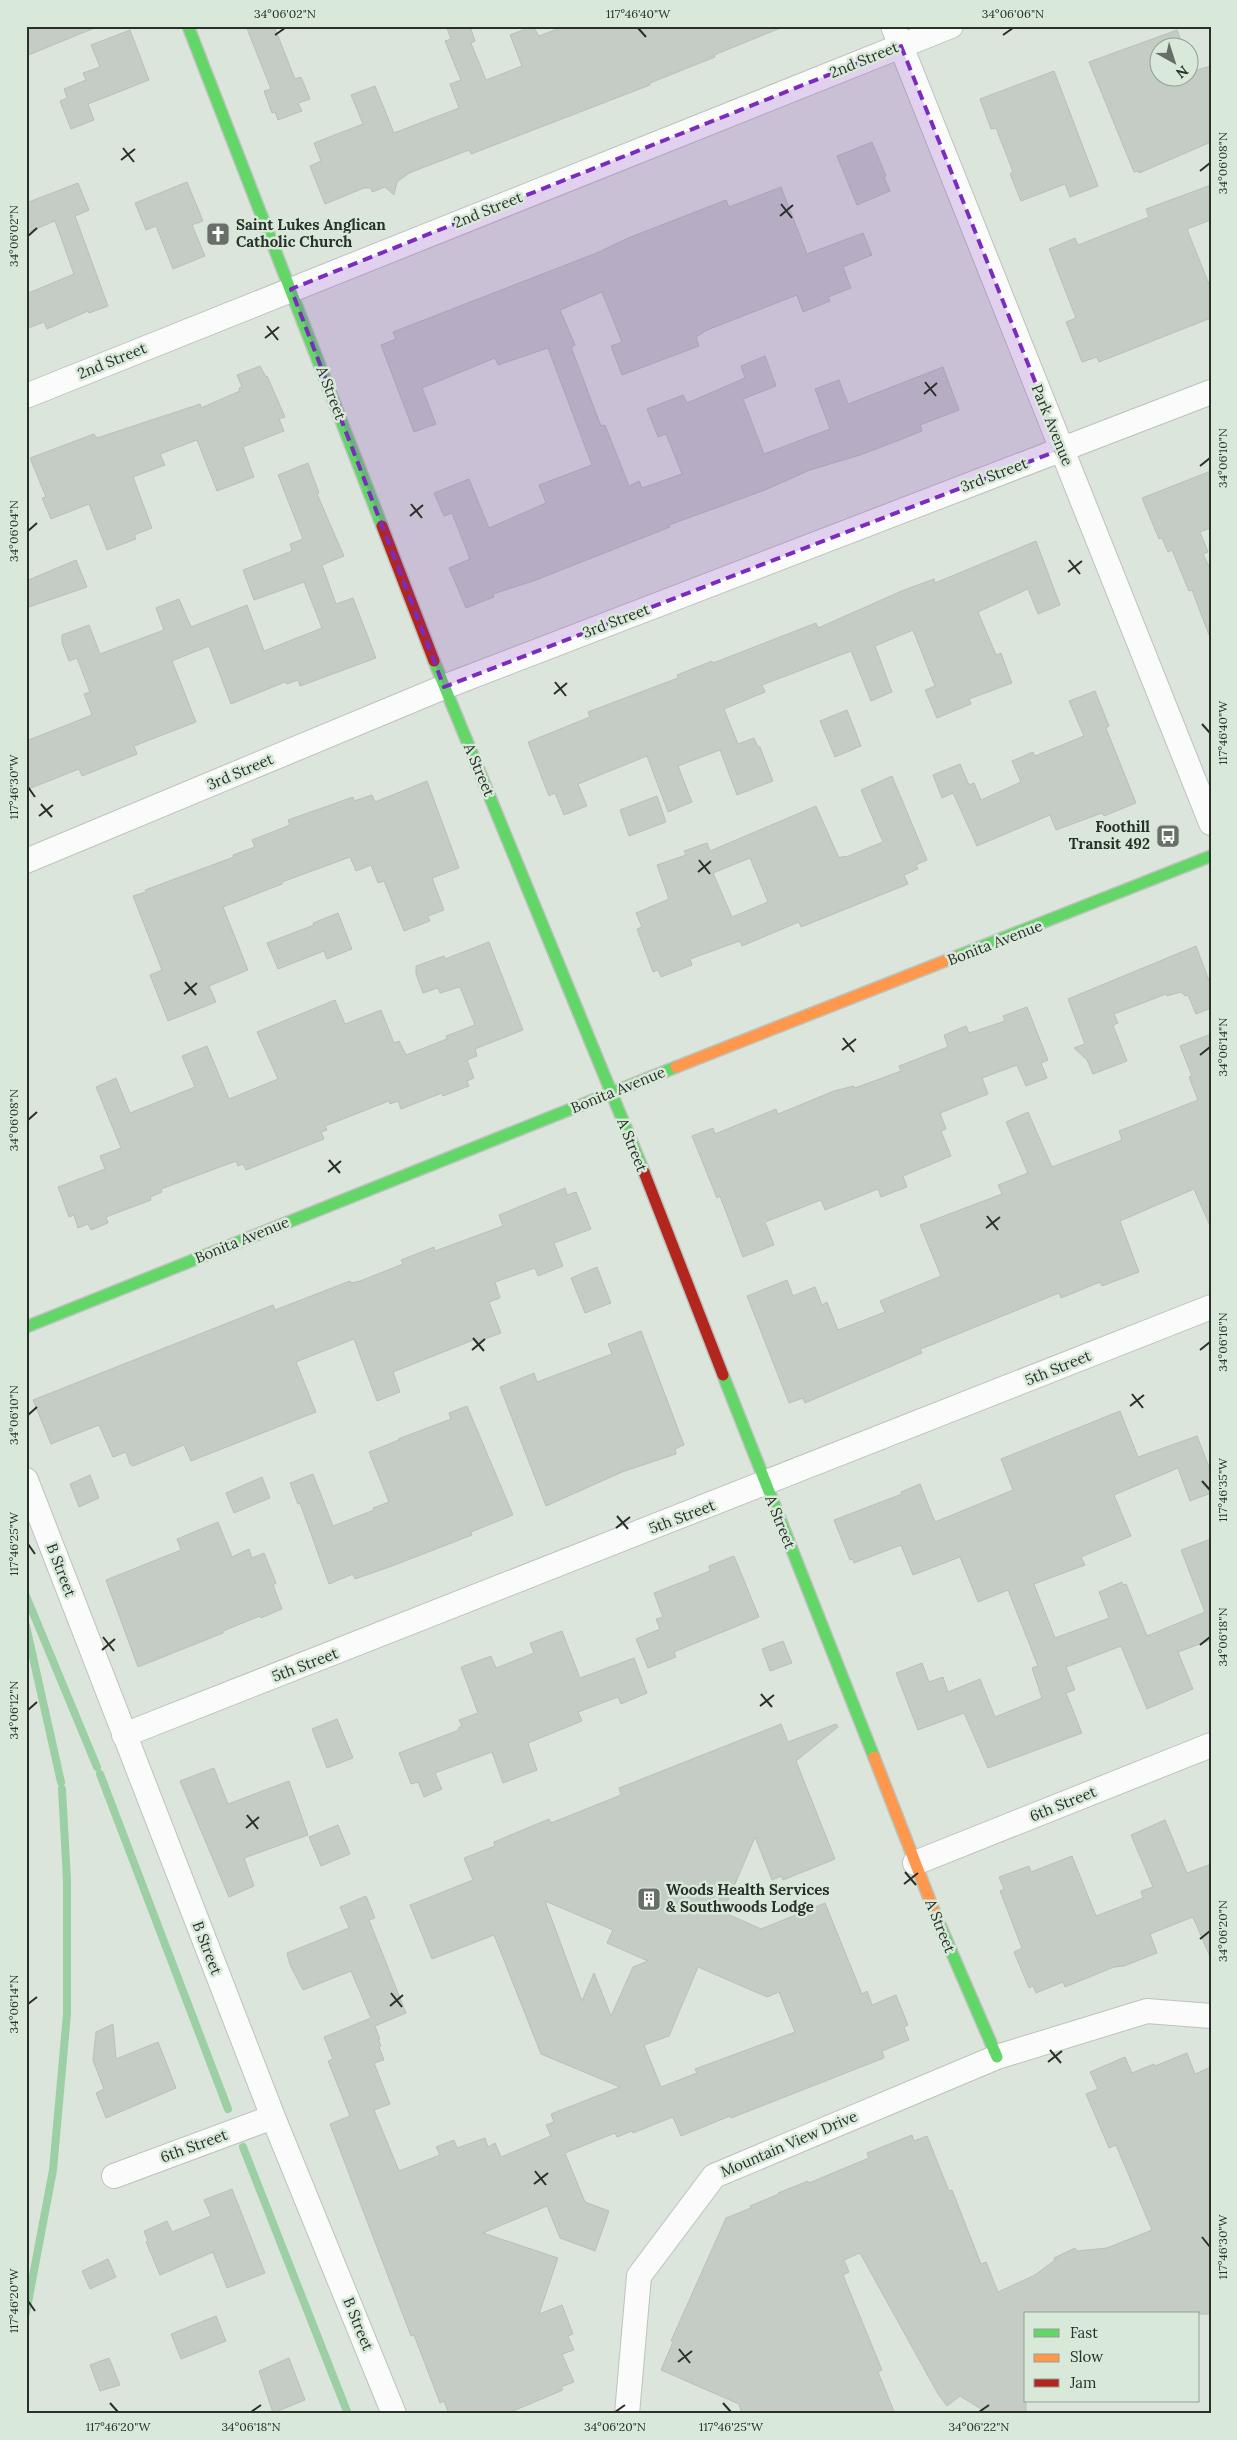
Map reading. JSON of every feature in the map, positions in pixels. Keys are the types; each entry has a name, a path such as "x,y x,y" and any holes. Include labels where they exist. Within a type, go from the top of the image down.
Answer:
{"street":[{"name":"A Street","path":"188,26 444,686 612,1092 915,1863 945,1938 997,2057"},
{"name":"2nd Street","path":"26,396 291,289 897,36 950,26"},
{"name":"Park Avenue","path":"897,36 1211,824"},
{"name":"3rd Street","path":"26,861 444,686 1211,392"},
{"name":"Bonita Avenue","path":"26,1327 612,1092 1211,856"},
{"name":"5th Street","path":"124,1735 1211,1307"},
{"name":"B Street","path":"26,1480 274,2117 394,2414"},
{"name":"6th Street","path":"915,1863 1211,1746"},
{"path":"997,2057 1146,2011 1211,2016"},
{"name":"Mountain View Drive","path":"626,2414 639,2276 714,2176 997,2057"},
{"name":"6th Street","path":"114,2176 274,2117"}],"highlighted area":[{"path":"901,46 1062,449 444,687 291,289"}],"building":[{"path":"26,26 97,26 97,27 26,56"},
{"path":"246,26 274,26 295,79 301,77 310,99 298,103 302,111 278,120 275,112 272,113 264,91 271,89"},
{"path":"446,26 470,26 475,41 471,43 486,80 522,66 510,35 533,26 539,36 565,26 783,27 714,55 715,57 650,83 650,85 471,154 469,150 409,173 397,182 394,195 385,187 372,192 371,188 364,188 325,204 310,166 321,161 314,143 363,124 351,95 375,86 394,133 459,108 450,84 461,80 445,41 451,39"},
{"path":"130,30 149,80 88,104 94,120 71,129 60,101 67,98 64,89 86,80 83,73 100,67 91,45"},
{"path":"1177,30 1180,38 1155,38"},
{"path":"1150,40 1150,88 1200,88 1200,69 1211,66 1211,142 1139,173 1139,171 1134,172 1089,62"},
{"path":"1054,71 1098,186 1070,197 1065,184 1021,201 1010,174 1013,172 996,128 991,129 980,99"},
{"path":"872,142 890,191 857,205 837,156"},
{"path":"187,182 203,221 192,225 205,256 173,269 156,226 146,230 135,203"},
{"path":"78,183 89,210 75,216 108,306 89,313 88,311 47,329 44,322 26,329 26,294 74,274 55,221 26,233 26,203"},
{"path":"1211,185 1211,220 1187,229 1211,289 1211,318 1099,362 1097,357 1082,362 1066,322 1076,318 1049,249 1075,238 1078,245 1149,217 1146,209"},
{"path":"781,187 807,254 863,233 872,255 843,267 851,288 828,297 830,301 803,312 797,295 707,330 696,337 699,346 622,375 611,346 622,342 602,292 560,310 575,345 571,347 601,426 605,425 629,486 639,481 642,488 682,474 666,434 658,437 647,409 683,395 687,403 745,378 741,366 765,356 776,386 743,399 764,454 830,429 815,389 839,380 848,404 943,367 959,410 920,425 922,431 860,455 810,470 765,490 669,525 670,527 536,580 493,594 494,597 466,608 449,568 470,559 452,513 444,516 434,493 469,479 489,528 546,503 539,485 592,465 548,348 498,365 495,358 422,388 436,424 414,432 381,345 396,339 393,332 599,252 628,238 726,200 729,207"},
{"path":"260,366 267,376 285,417 279,419 284,431 243,447 254,477 217,491 197,440 160,454 165,465 133,477 152,528 134,535 136,539 107,550 89,504 51,519 42,498 46,497 30,458 94,434 97,438 200,404 201,408 240,391 239,388 242,387 237,375"},
{"path":"308,463 319,493 317,494 344,556 322,565 336,604 353,598 376,658 300,686 298,680 287,684 285,682 231,704 209,646 172,661 196,722 134,746 137,754 82,776 79,769 26,790 26,741 92,715 84,694 90,692 77,658 69,661 62,643 62,635 89,625 100,654 164,630 156,608 179,599 191,627 247,605 264,651 322,628 304,582 254,600 243,570 292,551 290,544 303,539 278,475"},
{"path":"1211,471 1211,528 1200,532 1208,552 1203,554 1211,571 1209,635 1192,590 1189,591 1172,550 1168,552 1162,538 1159,539 1142,498"},
{"path":"1036,541 1060,605 1038,614 1028,589 978,612 996,655 1001,653 1012,683 969,699 971,704 937,718 925,690 935,686 913,630 875,646 892,692 871,701 851,651 762,685 765,692 724,709 738,744 754,738 758,747 760,747 773,781 737,795 720,750 678,766 692,802 668,812 647,756 578,784 587,806 564,815 555,793 549,796 528,742 590,717 588,712 678,678 677,675 712,661 713,663 816,623 818,628 904,590 934,579 935,583"},
{"path":"76,560 87,587 26,608 26,581"},
{"path":"1095,691 1109,726 1106,728 1136,803 1104,816 1102,813 1056,830 1050,815 977,846 953,793 942,798 933,775 960,764 969,785 974,783 981,800 1021,782 1012,761 1033,752 1035,756 1084,736 1069,701"},
{"path":"847,710 861,746 835,757 820,721"},
{"path":"892,776 927,860 916,865 918,869 904,875 908,884 801,927 799,922 742,946 740,941 690,959 692,965 661,977 658,970 653,972 637,929 642,927 636,913 669,899 657,865 686,855 684,851 707,843 710,851 816,806 839,858 846,857 883,842 861,790","holes":["750,858 768,902 732,917 713,873"]},
{"path":"427,781 459,868 432,878 444,910 428,916 430,921 404,931 384,881 378,883 371,865 356,871 350,857 282,882 282,884 223,907 248,970 209,986 216,1002 168,1021 150,975 162,970 133,896 255,847 252,840 290,825 288,820 353,797 354,801 372,795 375,802"},
{"path":"657,796 666,822 629,836 620,810"},
{"path":"338,913 352,949 327,959 324,951 278,969 267,943 314,925 313,923"},
{"path":"489,942 523,1030 475,1049 477,1056 467,1060 474,1078 467,1081 469,1086 443,1096 442,1093 401,1109 398,1101 390,1104 389,1101 325,1126 327,1130 321,1132 324,1139 246,1170 243,1164 238,1166 236,1161 161,1189 162,1192 150,1197 151,1200 106,1217 108,1223 91,1230 88,1224 78,1228 74,1215 69,1217 58,1187 105,1169 100,1156 121,1148 96,1087 116,1078 130,1113 195,1087 182,1056 207,1046 229,1099 278,1079 257,1032 335,1000 345,1024 381,1010 394,1043 399,1041 406,1055 447,1039 446,1036 475,1025 460,987 440,993 438,988 423,993 416,974 416,966 444,956 445,959"},
{"path":"1196,946 1211,986 1211,1008 1196,1014 1188,995 1185,996 1181,992 1167,996 1166,994 1114,1014 1118,1023 1113,1025 1127,1061 1093,1074 1087,1060 1074,1048 1085,1044 1068,999"},
{"path":"1027,1007 1048,1060 1041,1063 1047,1078 1026,1086 1017,1065 982,1078 988,1094 940,1113 946,1129 941,1131 951,1156 903,1176 907,1187 881,1197 878,1189 825,1210 821,1200 765,1222 774,1245 743,1257 720,1196 717,1198 692,1136 713,1128 715,1134 776,1109 778,1114 834,1091 854,1086 855,1088 901,1071 899,1066 948,1047 944,1035 966,1026 969,1033 1005,1021 1003,1016"},
{"path":"1211,1034 1211,1228 1194,1189 1120,1221 1139,1272 1102,1286 1100,1282 1061,1298 1059,1293 920,1349 922,1353 805,1403 803,1398 789,1403 747,1296 787,1280 793,1296 815,1287 822,1305 827,1302 838,1330 885,1312 880,1301 941,1276 920,1225 1002,1194 998,1185 1028,1173 1006,1122 1028,1112 1052,1167 1122,1140 1119,1131 1198,1100 1189,1077 1192,1076 1180,1046"},
{"path":"565,1188 567,1195 576,1192 591,1229 554,1243 563,1266 538,1276 535,1268 495,1282 500,1298 489,1302 501,1333 477,1342 476,1339 393,1372 400,1392 377,1401 354,1339 296,1362 316,1412 191,1461 184,1445 133,1466 130,1464 126,1452 113,1457 99,1425 51,1444 33,1400 273,1305 275,1310 350,1281 351,1283 360,1281 403,1264 401,1260 434,1247 435,1251 503,1226 499,1215"},
{"path":"597,1267 611,1303 585,1313 571,1278"},
{"path":"641,1331 684,1445 675,1449 676,1454 622,1472 546,1506 500,1387 534,1373 537,1382 612,1354 608,1344"},
{"path":"467,1406 513,1515 471,1532 472,1535 392,1566 355,1579 353,1574 329,1584 300,1503 298,1504 290,1483 313,1474 333,1526 374,1510 373,1508 389,1502 369,1452 451,1419 449,1413"},
{"path":"1120,1411 1138,1457 1197,1436 1211,1472 1211,1493 1190,1501 1178,1468 1114,1495 1131,1536 1081,1557 1085,1565 1034,1584 1055,1638 1109,1618 1099,1592 1122,1582 1123,1585 1126,1584 1147,1636 1205,1612 1181,1550 1211,1539 1211,1640 1178,1652 1193,1689 1147,1709 1121,1646 1066,1667 1075,1690 1066,1693 1082,1733 988,1768 964,1713 918,1730 896,1673 922,1663 929,1682 943,1677 948,1692 980,1679 995,1717 1042,1698 1032,1668 1038,1666 1008,1590 978,1602 960,1557 913,1575 901,1545 854,1563 853,1559 850,1560 834,1520 902,1494 901,1492 920,1484 935,1522 1013,1490 1001,1459"},
{"path":"90,1475 99,1498 79,1507 70,1484"},
{"path":"262,1477 270,1498 234,1513 226,1493"},
{"path":"218,1522 232,1557 249,1549 252,1558 264,1553 276,1583 273,1585 282,1609 261,1618 260,1616 138,1667 106,1580 181,1550 177,1539"},
{"path":"734,1556 759,1617 674,1652 676,1657 648,1668 636,1639 660,1629 656,1619 663,1617 654,1593 710,1571 709,1566"},
{"path":"562,1631 580,1678 634,1658 647,1693 621,1704 618,1697 578,1712 582,1721 528,1743 537,1770 503,1783 492,1752 435,1773 442,1789 424,1797 418,1782 411,1784 399,1753 459,1730 458,1728 462,1726 459,1720 478,1713 461,1667 491,1656 496,1668 534,1653 530,1643"},
{"path":"783,1641 792,1663 770,1671 762,1649"},
{"path":"337,1719 353,1758 327,1768 312,1729"},
{"path":"781,1724 788,1742 836,1724 838,1727 796,1761 835,1859 783,1880 781,1876 772,1880 755,1837 723,1912 761,1929 825,1903 862,1994 867,1991 872,2005 896,1995 908,2025 904,2027 909,2040 882,2051 884,2058 681,2136 673,2117 633,2133 632,2131 617,2137 615,2133 565,2153 585,2202 609,2211 595,2251 560,2238 547,2206 483,2233 558,2258 539,2314 562,2305 573,2334 568,2336 574,2350 562,2354 574,2382 561,2387 563,2390 506,2414 449,2414 444,2401 440,2403 414,2335 411,2336 330,2124 350,2116 328,2061 333,2059 324,2037 371,2018 351,1971 303,1990 290,1965 287,1953 349,1928 340,1907 366,1896 375,1918 369,1920 406,2013 375,2026 380,2039 378,2039 381,2046 379,2047 384,2060 374,2063 390,2104 374,2110 399,2171 440,2155 436,2147 454,2140 457,2148 485,2138 488,2147 495,2143 501,2157 551,2136 546,2125 554,2122 551,2114 620,2087 541,2054 494,1935 432,1959 410,1905 473,1880 464,1858 495,1846 494,1842 549,1819 551,1823 621,1795 619,1788","holes":["545,1901 613,1930 607,1943 648,1961 633,1967 611,2016 594,1973 582,2001","698,1967 767,1997 779,1992 795,2032 695,2069 697,2073 661,2087 644,2045 669,2036"]},
{"path":"214,1768 228,1804 289,1781 308,1835 244,1858 254,1886 229,1897 180,1781"},
{"path":"1165,1820 1187,1873 1211,1864 1211,1959 1193,1917 1150,1934 1157,1953 1124,1966 1114,1967 1065,1987 1063,1982 1036,1993 1033,1986 1029,1988 1014,1952 1022,1948 1000,1891 1004,1889 999,1877 1029,1866 1031,1872 1072,1856 1096,1916 1143,1898 1141,1891 1153,1887 1131,1835"},
{"path":"338,1825 350,1854 321,1866 309,1837"},
{"path":"113,2024 116,2059 158,2042 176,2088 106,2118 96,2093 104,2089 93,2060 96,2032"},
{"path":"1187,2053 1195,2074 1211,2067 1211,2314 1200,2314 1200,2312 1024,2312 1024,2402 1026,2402 1026,2414 989,2414 960,2396 947,2406 938,2394 860,2253 844,2260 849,2272 843,2275 882,2370 878,2372 895,2414 742,2414 739,2404 661,2370 673,2342 671,2341 726,2218 751,2208 750,2206 778,2193 808,2181 809,2183 869,2158 867,2153 912,2135 914,2141 927,2136 949,2191 952,2190 981,2264 986,2262 998,2292 1035,2275 1055,2260 1054,2258 1075,2248 1077,2251 1107,2248 1152,2230 1116,2145 1109,2148 1086,2094 1098,2089 1090,2072 1125,2057 1132,2073 1154,2064 1155,2066"},
{"path":"232,2189 265,2273 227,2288 213,2252 160,2275 146,2242 148,2241 144,2231 167,2221 172,2232 211,2216 204,2200"},
{"path":"108,2259 116,2277 90,2289 82,2271"},
{"path":"216,2316 226,2341 181,2359 171,2334"},
{"path":"109,2358 120,2385 100,2391 90,2365"},
{"path":"289,2358 305,2400 273,2413 259,2371"}],"waterway":[{"path":"26,1596 97,1767"},
{"path":"26,1626 61,1782"},
{"path":"100,1774 228,2109"},
{"path":"26,2313 53,2170 67,2014 67,1880 62,1789"},
{"path":"243,2147 348,2414"}],"traffic: fast":[{"path":"188,26 382,526"},
{"path":"434,661 644,1172"},
{"path":"955,957 1211,856"},
{"path":"26,1327 676,1067"},
{"path":"723,1375 874,1757"},
{"path":"936,1916 997,2057"}],"traffic: slow":[{"path":"676,1067 955,957"},
{"path":"874,1757 936,1916"}],"traffic: jam":[{"path":"382,526 434,661"},
{"path":"644,1172 723,1375"}],"place":[{"name":"Saint Lukes Anglican Catholic Church","path":"218,234"},
{"name":"Foothill Transit 492","path":"1168,836"},
{"name":"Woods Health Services & Southwoods Lodge","path":"649,1899"}]}
